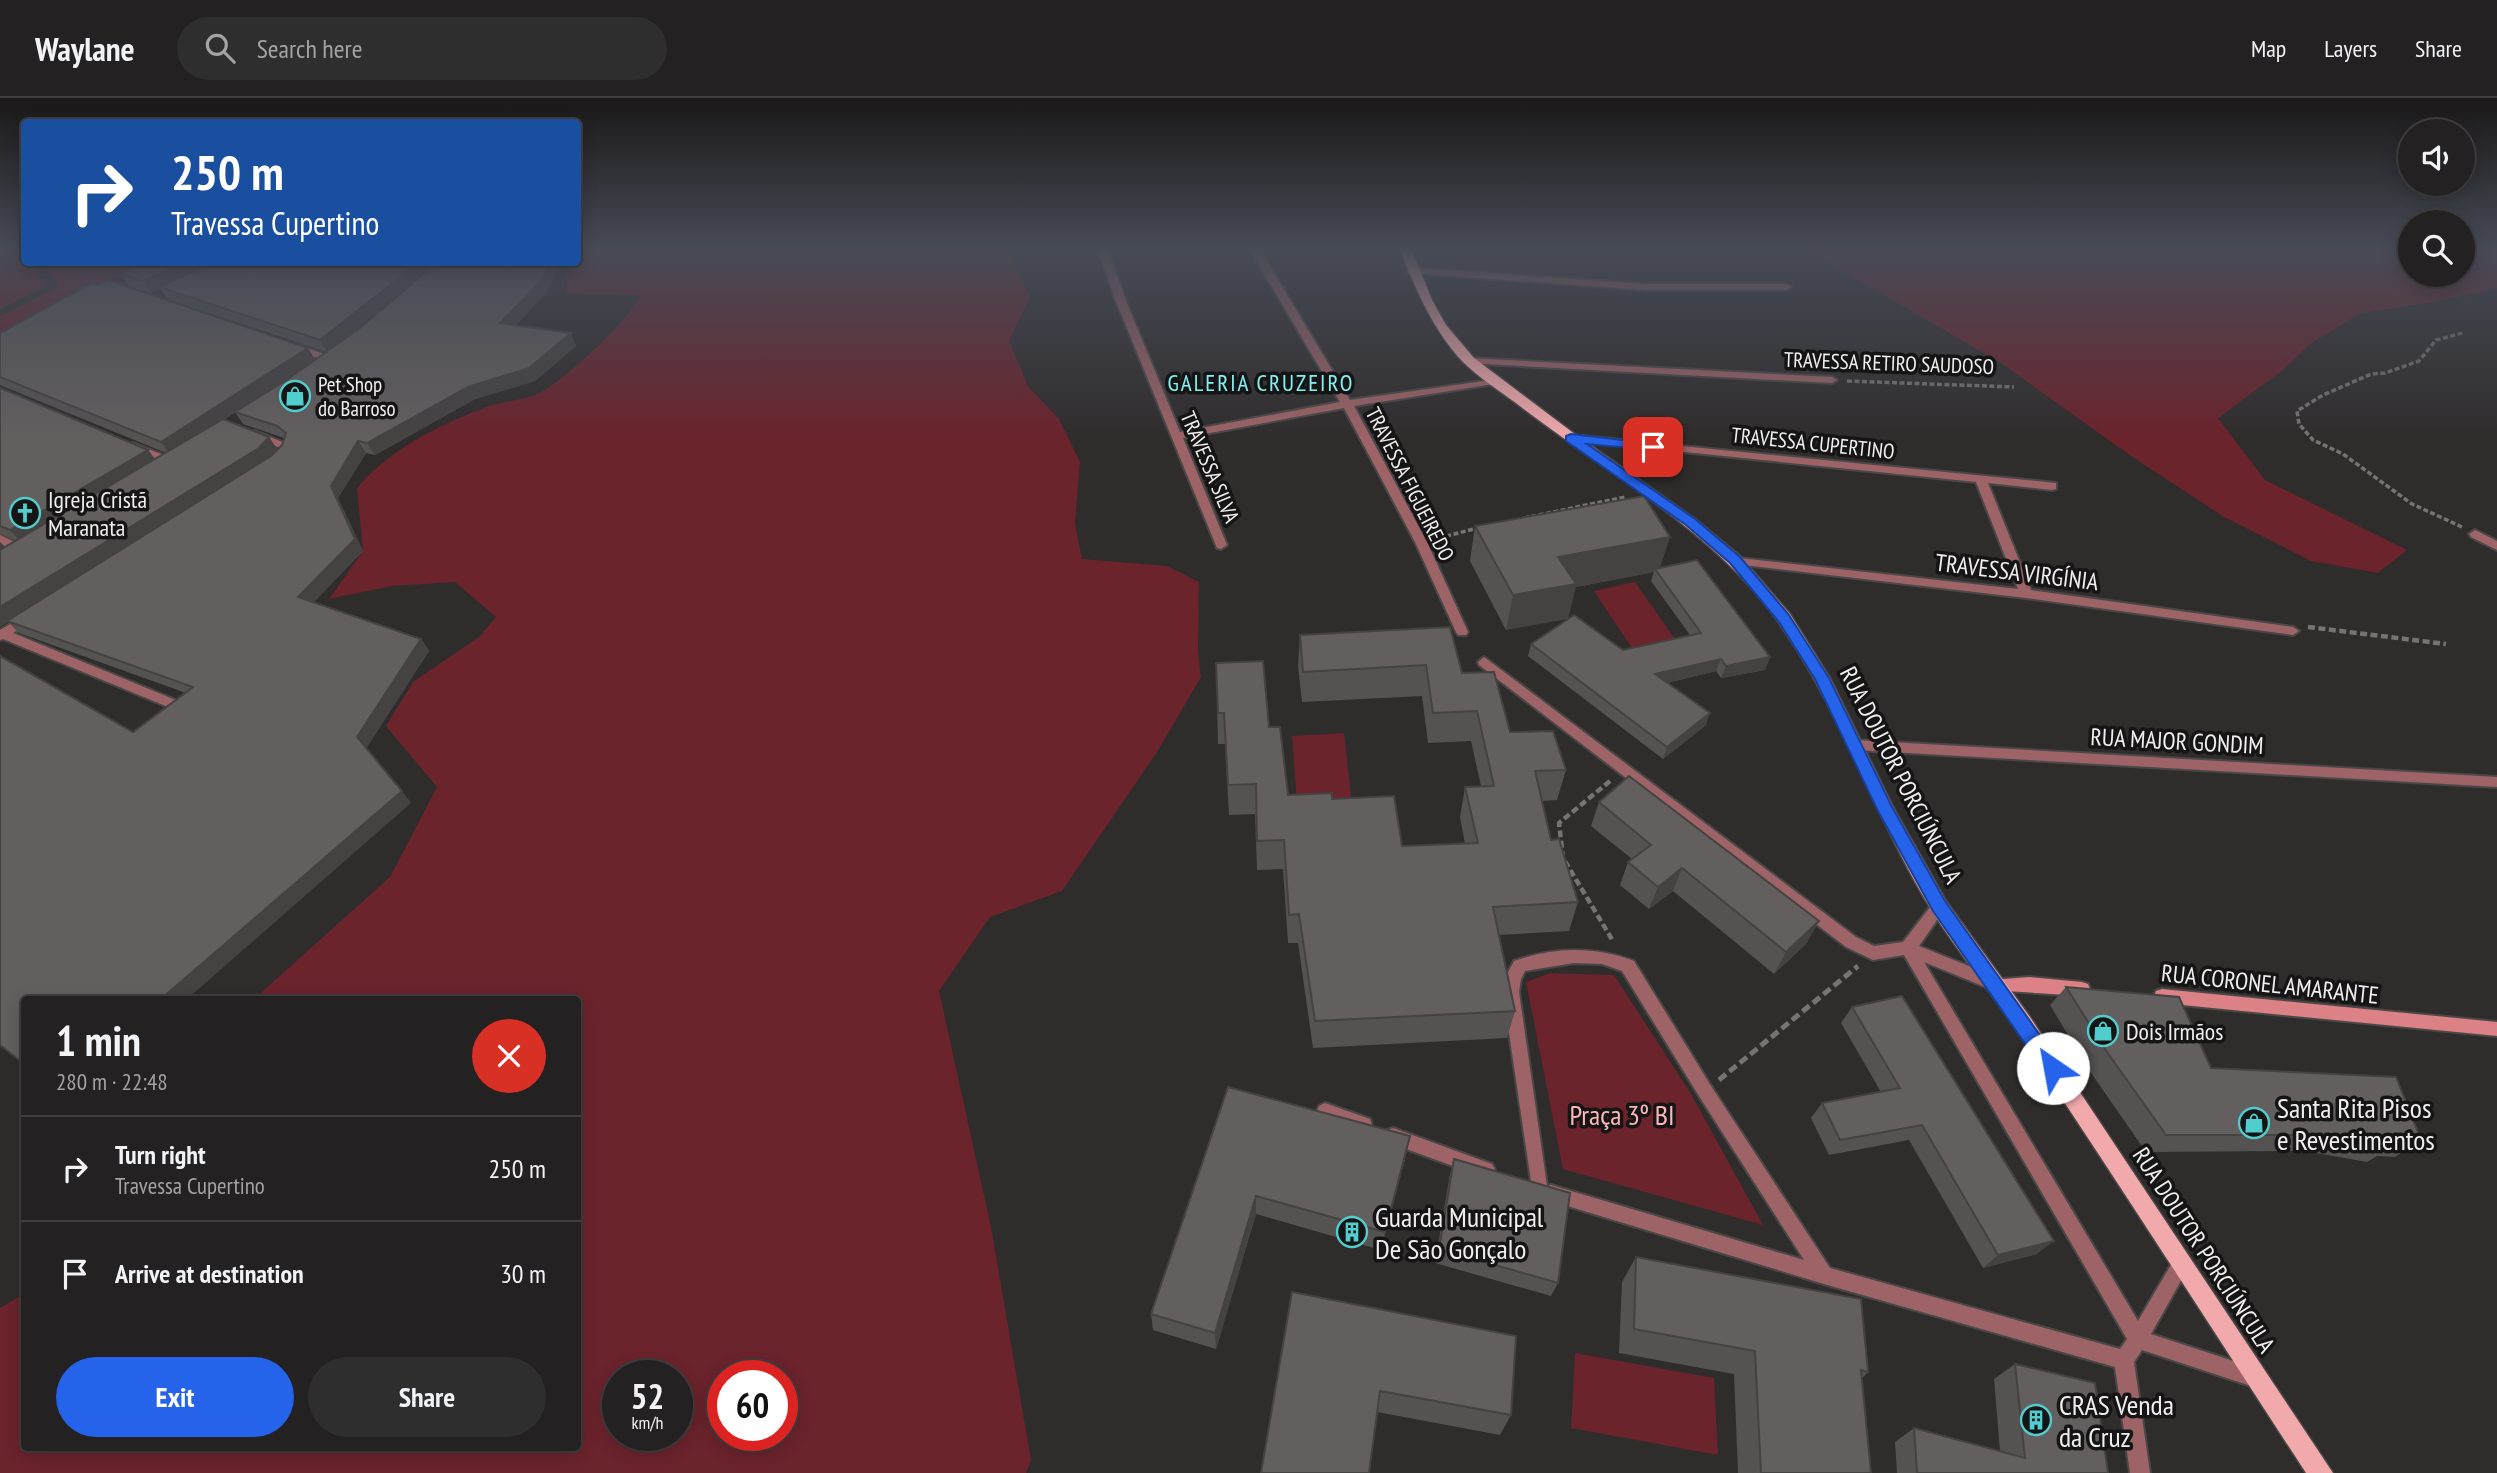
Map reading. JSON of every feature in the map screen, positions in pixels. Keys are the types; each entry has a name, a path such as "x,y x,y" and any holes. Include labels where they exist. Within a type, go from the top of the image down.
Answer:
{"main road":[{"name":"RUA DOUTOR PORCIÚNCULA","path":"1434,312 1441,326 1469,360 1571,438 1690,522 1735,560 1784,618 1822,678 1885,809 1939,906 1996,985 2320,1473"},
{"path":"319,366 335,356"},
{"path":"159,468 175,458"},
{"path":"16,553 33,543"},
{"path":"1996,985 2030,984 2099,990"},
{"name":"RUA CORONEL AMARANTE","path":"2152,995 2497,1029"}],"street":[{"name":"TRAVESSA SILVA","path":"1127,312 1222,545"},
{"name":"TRAVESSA FIGUEIREDO","path":"1292,312 1347,404 1421,542 1462,632"},
{"path":"278,342 335,356"},
{"name":"TRAVESSA RETIRO SAUDOSO","path":"1469,360 1832,380"},
{"path":"1176,436 1347,404 1494,381"},
{"path":"243,430 286,447 284,454 273,464"},
{"name":"TRAVESSA CUPERTINO","path":"1571,438 2052,486"},
{"path":"123,441 175,458"},
{"path":"1981,480 2026,594"},
{"path":"2475,534 2497,546"},
{"path":"0,539 16,553"},
{"name":"TRAVESSA VIRGÍNIA","path":"1735,560 2298,629"},
{"path":"1,635 38,612"},
{"path":"1,635 173,704"},
{"path":"1484,662 1851,942 1873,953 1908,948 1996,985"},
{"name":"RUA MAJOR GONDIM","path":"1855,746 2497,782"},
{"path":"1908,948 1939,906"},
{"path":"1908,948 2138,1339 2257,1378"},
{"path":"1539,1189 1511,992 1513,978 1520,966 1554,957 1602,958 1628,966 1824,1275"},
{"path":"1325,1111 1539,1189 1824,1275 2124,1360"},
{"path":"2140,1473 2124,1360 2181,1264"}],"path":[{"path":"2463,333 2436,340 2419,361 2385,373 2371,374 2297,411 2298,424 2313,440 2343,454 2412,505 2475,534"},
{"name":"TRAVESSA RETIRO SAUDOSO","path":"1832,380 2014,387"},
{"path":"1516,519 1649,493"},
{"path":"1421,542 1489,526"},
{"path":"2298,629 2446,644"},
{"path":"1623,770 1559,823 1563,858 1628,966"},
{"path":"1705,1091 1873,953"}],"green space":[{"path":"8,312 53,312 0,344 0,316"},
{"path":"629,312 1023,312 1009,341 1028,386 1059,419 1080,462 1075,524 1082,559 1167,566 1199,582 1198,651 1201,677 1157,752 1062,891 990,917 939,991 991,1227 1031,1460 1026,1473 0,1473 0,1308 21,1296 21,1451 581,1451 581,996 257,996 390,877 437,787 386,726 413,682 479,637 496,617 455,582 392,586 329,599 363,551 357,488 384,461 433,430 486,407 530,397 543,391 568,373"},
{"path":"1913,312 2367,312 2310,344 2283,370 2218,418 2265,480 2407,550 2378,573 2311,561 2224,517 2131,456 2001,363"},
{"path":"1635,582 1677,642 1634,651 1594,591"},
{"path":"1344,733 1353,813 1298,815 1292,736"},
{"name":"Praça 3º BI","path":"1550,973 1614,975 1691,1094 1763,1225 1563,1169 1526,982"},
{"path":"1575,1353 1714,1378 1718,1455 1571,1428"}],"building":[{"path":"38,312 203,312 308,348 161,442 0,377 0,333"},
{"path":"235,312 355,312 320,340"},
{"path":"379,312 511,312 500,323 571,333 529,368 468,387 367,443 358,441 331,486 355,539 298,597 421,639 357,737 402,791 164,996 21,996 21,1062 0,1045 0,656 133,732 193,687 7,621 271,456 282,445 286,433 277,426 235,412 288,379"},
{"path":"0,388 148,450 10,530 0,526"},
{"path":"223,419 269,437 259,448 0,607 0,550"},
{"path":"1644,496 1670,537 1558,557 1576,584 1513,595 1475,526"},
{"path":"1697,560 1770,657 1726,666 1721,659 1655,674 1710,713 1667,747 1531,644 1574,615 1623,650 1701,633 1655,569"},
{"path":"1450,627 1462,673 1494,672 1510,732 1553,731 1566,770 1535,771 1551,840 1559,839 1578,902 1493,907 1515,1011 1315,1021 1299,914 1289,915 1284,840 1257,841 1256,784 1228,785 1224,713 1218,713 1216,663 1263,661 1269,727 1280,727 1288,795 1332,793 1332,799 1394,796 1402,846 1478,843 1465,787 1494,786 1477,711 1433,713 1426,665 1303,672 1300,635"},
{"path":"1629,776 1819,921 1786,952 1682,868 1658,887 1628,862 1651,845 1599,802"},
{"path":"2066,987 2179,997 2211,1068 2396,1077 2421,1140 2389,1138 2392,1146 2328,1135 2166,1135 2107,1052"},
{"path":"1902,996 2054,1241 1998,1255 1922,1125 1840,1140 1822,1103 1900,1088 1852,1007"},
{"name":"Guarda Municipal De São Gonçalo","path":"1228,1087 1410,1136 1385,1232 1256,1196 1215,1333 1151,1314"},
{"path":"1454,1159 1570,1193 1558,1283 1439,1249"},
{"path":"1636,1257 1861,1299 1868,1372 1861,1370 1871,1473 1761,1473 1755,1351 1634,1329"},
{"path":"1292,1292 1516,1336 1511,1415 1380,1391 1369,1473 1261,1473"},
{"path":"2015,1364 2095,1383 2108,1473 1917,1473 1914,1428 2025,1458"}],"place":[{"name":"Pet Shop do Barroso","path":"295,396"},
{"name":"Igreja Cristã Maranata","path":"25,513"},
{"name":"Dois Irmãos","path":"2103,1031"},
{"name":"Santa Rita Pisos e Revestimentos","path":"2254,1123"},
{"name":"Guarda Municipal De São Gonçalo","path":"1352,1232"},
{"name":"CRAS Venda da Cruz","path":"2036,1420"}],"district":[{"name":"GALERIA CRUZEIRO","path":"1261,382"}],"route":[{"path":"1653,447 1571,438 1690,522 1735,560 1784,618 1822,678 1885,809 1939,906 2053,1068"}]}
